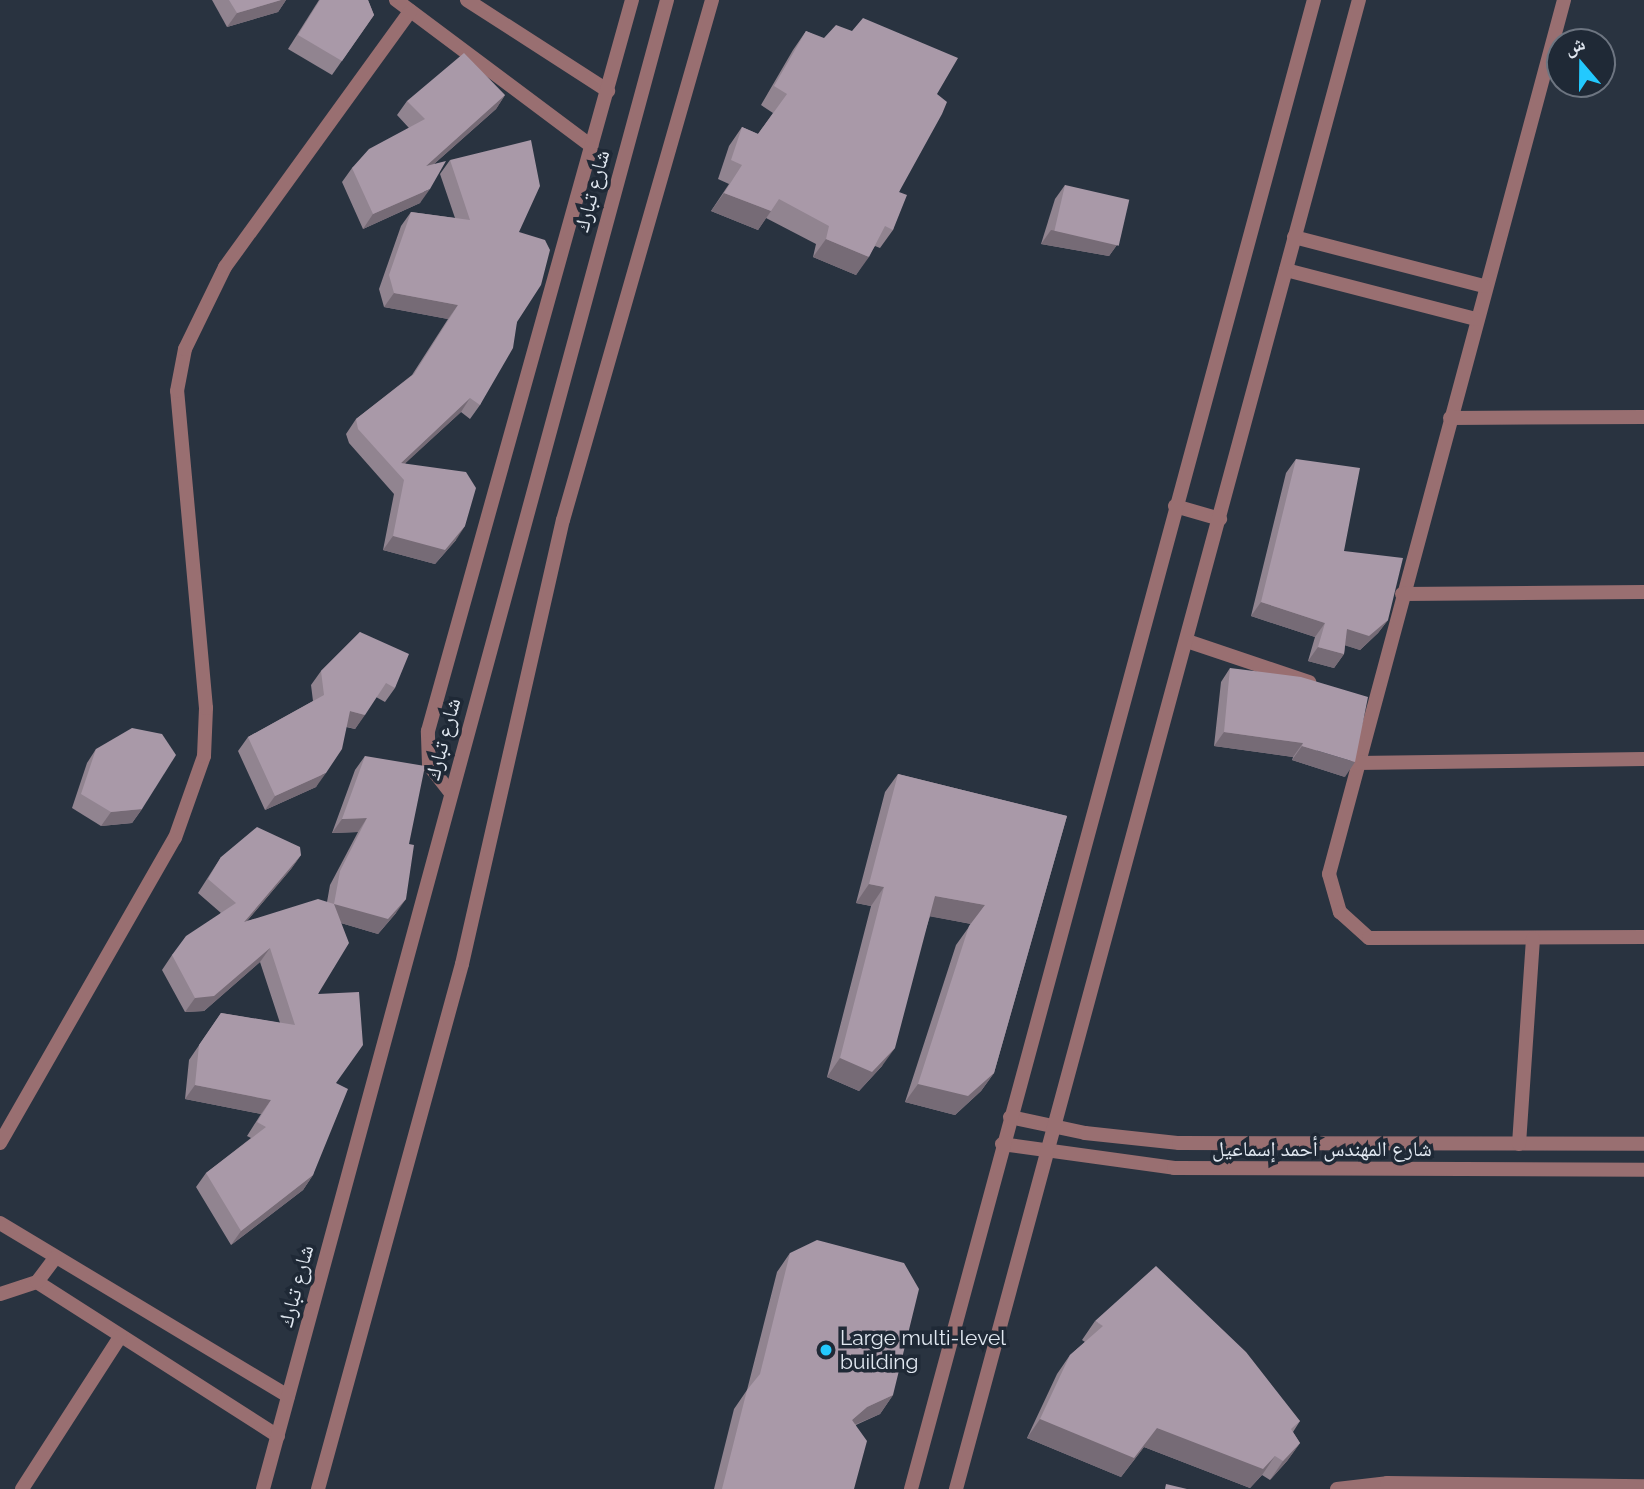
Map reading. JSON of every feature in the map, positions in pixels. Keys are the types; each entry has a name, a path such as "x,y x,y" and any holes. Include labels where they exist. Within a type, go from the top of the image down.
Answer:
{"street":[{"path":"396,0 591,146"},
{"path":"467,0 608,91"},
{"path":"450,792 429,765 428,731 632,0"},
{"name":"شارع تبارك","path":"263,1489 667,0"},
{"path":"318,1489 462,964 563,520 712,0"},
{"path":"911,1489 1002,1144 1314,0"},
{"path":"956,1489 1359,0"},
{"path":"1564,0 1402,594 1367,701 1357,763 1329,874 1336,902 1353,927 1369,938 1644,937"},
{"path":"0,1143 174,838 204,756 206,708 177,391 186,349 225,267 410,11"},
{"path":"1294,237 1485,286"},
{"path":"1286,270 1476,319"},
{"path":"1450,418 1644,417"},
{"path":"1175,506 1220,519"},
{"path":"1402,594 1644,592"},
{"path":"1187,641 1324,687"},
{"path":"1357,763 1644,759"},
{"path":"1519,1144 1533,938"},
{"name":"شارع المهندس أحمد إسماعيل","path":"1010,1117 1054,1127 1180,1143 1644,1144"},
{"name":"شارع المهندس أحمد إسماعيل","path":"1002,1144 1174,1168 1644,1170"},
{"path":"0,1223 288,1396"},
{"path":"0,1294 37,1282 55,1258"},
{"path":"37,1282 278,1436"},
{"path":"22,1489 120,1337"},
{"path":"1337,1489 1387,1483 1544,1488 1644,1486"}],"building":[{"path":"229,0 281,0 237,13"},
{"path":"320,0 368,0 374,15 342,61 298,35"},
{"path":"863,18 958,58 937,94 947,102 942,114 899,192 907,195 893,230 885,226 869,257 826,239 829,226 779,199 771,211 724,193 742,165 731,160 742,127 758,134 787,94 774,86 806,31 824,38 836,25 852,31"},
{"path":"464,53 505,95 426,166 446,161 430,189 373,214 352,168 369,149 425,119 407,101"},
{"path":"531,140 540,186 519,232 545,240 550,250 541,285 517,322 513,348 480,405 470,398 401,463 466,472 476,488 465,526 445,550 393,536 404,480 358,429 356,419 414,374 458,305 394,293 389,275 411,212 470,220 450,160"},
{"path":"1065,185 1129,200 1119,246 1054,231"},
{"path":"1296,459 1360,468 1344,551 1403,558 1388,620 1369,636 1347,629 1344,654 1318,647 1325,623 1261,602"},
{"path":"360,632 409,654 395,688 386,683 365,715 350,711 342,749 326,773 275,796 248,737 324,695 321,671"},
{"path":"1230,668 1301,677 1368,697 1355,762 1302,746 1303,743 1224,732"},
{"path":"132,728 162,734 176,755 142,809 111,812 81,794 96,749"},
{"path":"365,756 425,766 409,844 414,845 406,899 388,919 334,904 340,871 367,818 342,819"},
{"path":"898,774 1067,816 994,1073 968,1096 918,1084 969,926 985,905 935,896 895,1048 872,1072 840,1058 884,887 869,884"},
{"path":"257,827 300,847 301,855 244,922 318,899 334,904 349,943 318,994 359,992 363,1045 336,1083 348,1089 313,1175 241,1231 206,1173 266,1127 257,1122 271,1100 195,1085 199,1045 221,1013 295,1025 270,948 214,996 195,998 172,955 186,936 236,903 208,879 221,857"},
{"name":"Large multi-level building","path":"817,1240 904,1263 919,1289 893,1395 867,1407 852,1420 867,1441 854,1489 722,1489 747,1390 760,1374 790,1253"},
{"path":"1156,1266 1246,1352 1300,1421 1291,1429 1300,1443 1283,1461 1275,1456 1263,1469 1157,1428 1134,1458 1040,1419 1070,1355 1103,1326 1095,1321"},
{"path":"1166,1484 1187,1489 1165,1489"}],"place":[{"name":"Large multi-level building","path":"826,1350"}]}
